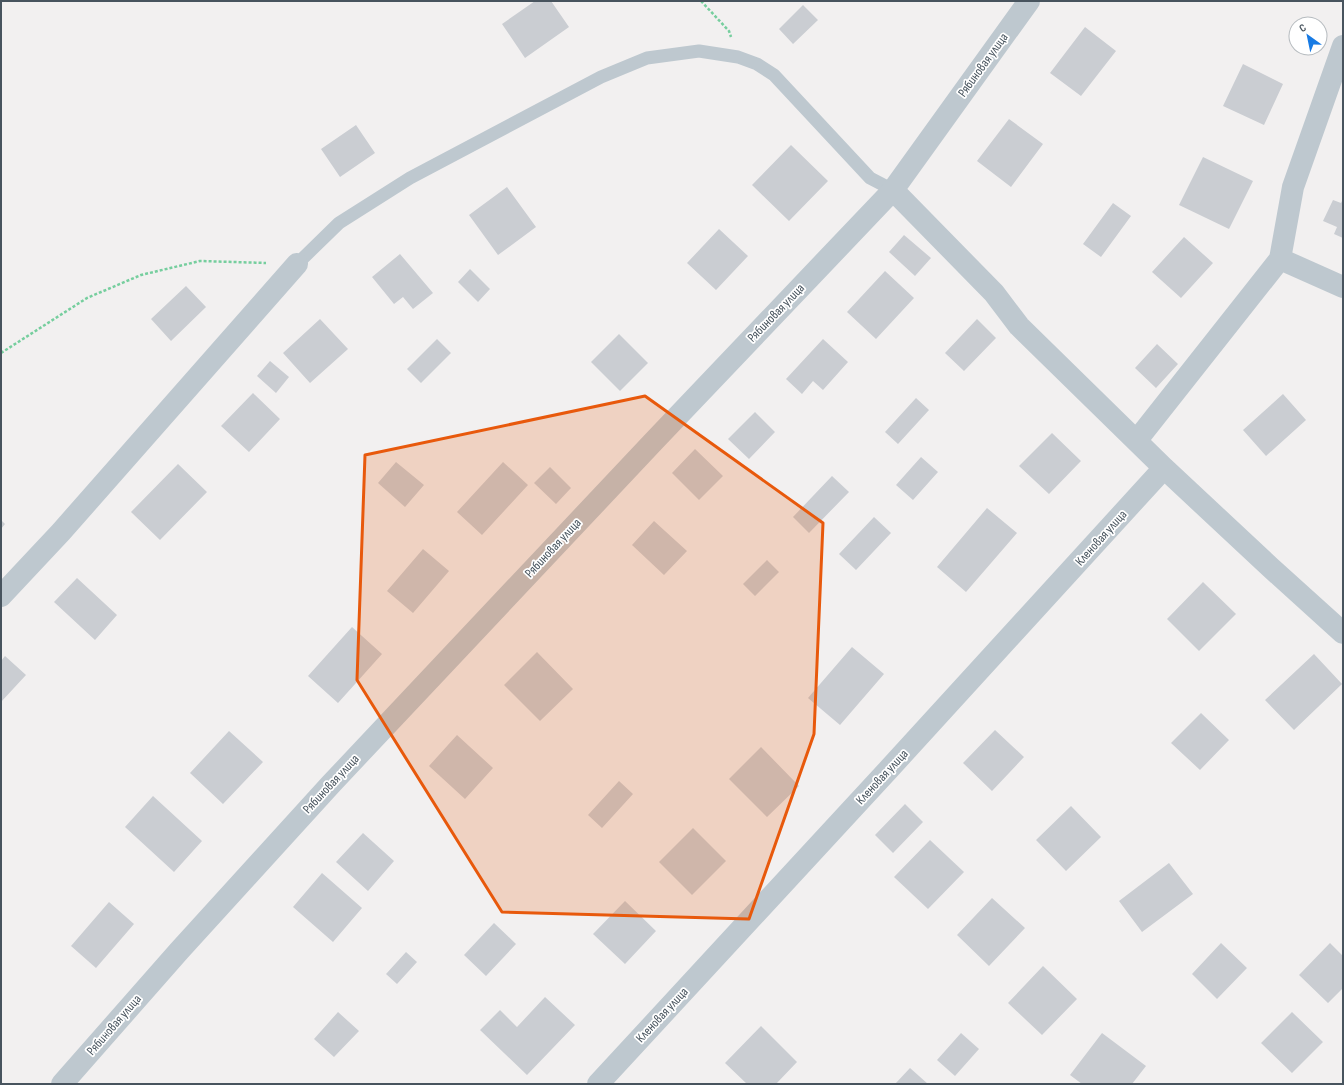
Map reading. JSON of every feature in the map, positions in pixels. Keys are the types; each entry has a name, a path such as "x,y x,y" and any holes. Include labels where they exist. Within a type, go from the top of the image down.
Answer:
{"street":[{"name":"Рябиновая улица","path":"62,1084 174,957 331,784 893,190 1029,1"},
{"path":"1137,440 1280,260 1293,187 1343,46"},
{"path":"893,190 994,293 1019,326 1164,468 1343,633"},
{"path":"1280,260 1343,287"},
{"path":"1,596 61,532 297,264"},
{"name":"Кленовая улица","path":"598,1084 889,770 1164,468"}],"lane":[{"path":"297,264 339,224 404,182 601,78 647,58 699,51 738,57 757,64 774,75 870,178 893,190"}],"path":[{"path":"701,1 729,31 738,57"},
{"path":"1,353 87,298 141,275 200,261 297,264"}],"highlighted area":[{"path":"645,396 823,523 814,734 749,919 502,912 357,680 365,455"}],"building":[{"path":"535,1 551,1 569,27 525,58 502,24"},
{"path":"803,5 818,20 793,44 779,29"},
{"path":"1085,27 1116,51 1081,96 1050,73"},
{"path":"1243,64 1283,84 1264,125 1223,106"},
{"path":"1009,119 1043,144 1011,187 977,161"},
{"path":"356,125 375,153 340,177 321,149"},
{"path":"791,145 828,181 789,221 752,185"},
{"path":"1203,157 1253,181 1229,229 1179,205"},
{"path":"507,187 536,227 498,255 469,215"},
{"path":"1343,199 1343,238 1334,234 1337,227 1323,221 1333,200 1341,203"},
{"path":"1113,203 1131,216 1101,257 1083,244"},
{"path":"719,229 748,256 716,290 687,263"},
{"path":"904,235 931,258 915,276 889,252"},
{"path":"1184,237 1213,263 1181,298 1152,272"},
{"path":"400,254 433,293 413,309 403,297 394,304 372,277"},
{"path":"470,269 490,289 478,302 458,282"},
{"path":"885,271 914,298 876,339 847,312"},
{"path":"186,286 206,307 171,341 151,319"},
{"path":"320,319 348,349 310,383 283,353"},
{"path":"977,319 996,338 964,371 945,353"},
{"path":"619,334 648,363 620,391 591,362"},
{"path":"437,339 451,353 421,383 407,369"},
{"path":"823,339 848,362 823,390 813,381 802,394 786,379"},
{"path":"1157,344 1178,364 1156,388 1135,368"},
{"path":"270,361 289,377 276,393 257,376"},
{"path":"253,393 280,419 249,452 221,426"},
{"path":"1283,394 1306,420 1266,456 1243,430"},
{"path":"916,398 929,410 898,444 885,432"},
{"path":"755,412 775,432 749,459 728,439"},
{"path":"1052,433 1081,461 1049,494 1019,466"},
{"path":"695,449 723,476 699,500 672,473"},
{"path":"921,457 938,472 913,500 896,485"},
{"path":"396,462 424,485 405,507 378,483"},
{"path":"503,462 528,485 482,535 457,512"},
{"path":"178,464 207,492 160,540 131,512"},
{"path":"550,467 571,488 556,504 534,483"},
{"path":"832,476 849,492 809,533 793,517"},
{"path":"987,508 1017,533 966,592 937,567"},
{"path":"874,517 891,533 856,570 839,554"},
{"path":"1,520 5,524 1,529"},
{"path":"654,521 687,551 664,575 632,545"},
{"path":"423,549 449,571 413,613 387,591"},
{"path":"767,560 779,572 755,596 743,584"},
{"path":"77,578 117,615 95,640 54,602"},
{"path":"1203,582 1236,614 1199,651 1167,619"},
{"path":"352,627 382,654 338,703 308,676"},
{"path":"852,647 884,674 840,725 808,698"},
{"path":"537,652 573,689 540,721 504,685"},
{"path":"1314,654 1342,684 1294,730 1265,700"},
{"path":"5,656 26,675 1,702 1,661"},
{"path":"1201,713 1229,740 1200,770 1171,743"},
{"path":"995,730 1024,757 992,791 963,763"},
{"path":"229,731 263,762 223,804 190,773"},
{"path":"457,735 493,768 465,799 429,766"},
{"path":"761,747 799,786 767,817 729,779"},
{"path":"619,781 633,794 602,828 588,815"},
{"path":"153,796 202,841 174,872 125,827"},
{"path":"905,804 923,822 893,853 875,835"},
{"path":"1071,806 1101,837 1066,871 1036,840"},
{"path":"693,828 726,861 692,895 659,862"},
{"path":"363,833 394,861 368,891 336,862"},
{"path":"930,840 964,872 928,909 894,877"},
{"path":"1169,863 1193,894 1142,932 1119,901"},
{"path":"322,873 362,908 333,942 293,907"},
{"path":"992,898 1025,928 989,966 957,935"},
{"path":"625,901 656,931 625,964 593,934"},
{"path":"109,902 134,924 96,968 71,946"},
{"path":"494,923 516,944 486,976 464,955"},
{"path":"1221,943 1247,968 1217,999 1192,974"},
{"path":"1330,943 1343,956 1343,988 1328,1003 1299,975"},
{"path":"406,952 417,962 397,984 386,974"},
{"path":"1043,966 1077,999 1042,1035 1008,1003"},
{"path":"545,997 575,1025 527,1075 480,1030 500,1010 517,1027"},
{"path":"338,1012 359,1031 334,1057 314,1039"},
{"path":"1292,1012 1323,1042 1292,1073 1261,1043"},
{"path":"761,1026 797,1062 776,1084 747,1084 725,1063"},
{"path":"961,1033 979,1049 955,1076 937,1060"},
{"path":"1102,1033 1146,1066 1132,1084 1082,1084 1070,1075"},
{"path":"910,1068 928,1084 895,1084"}]}
